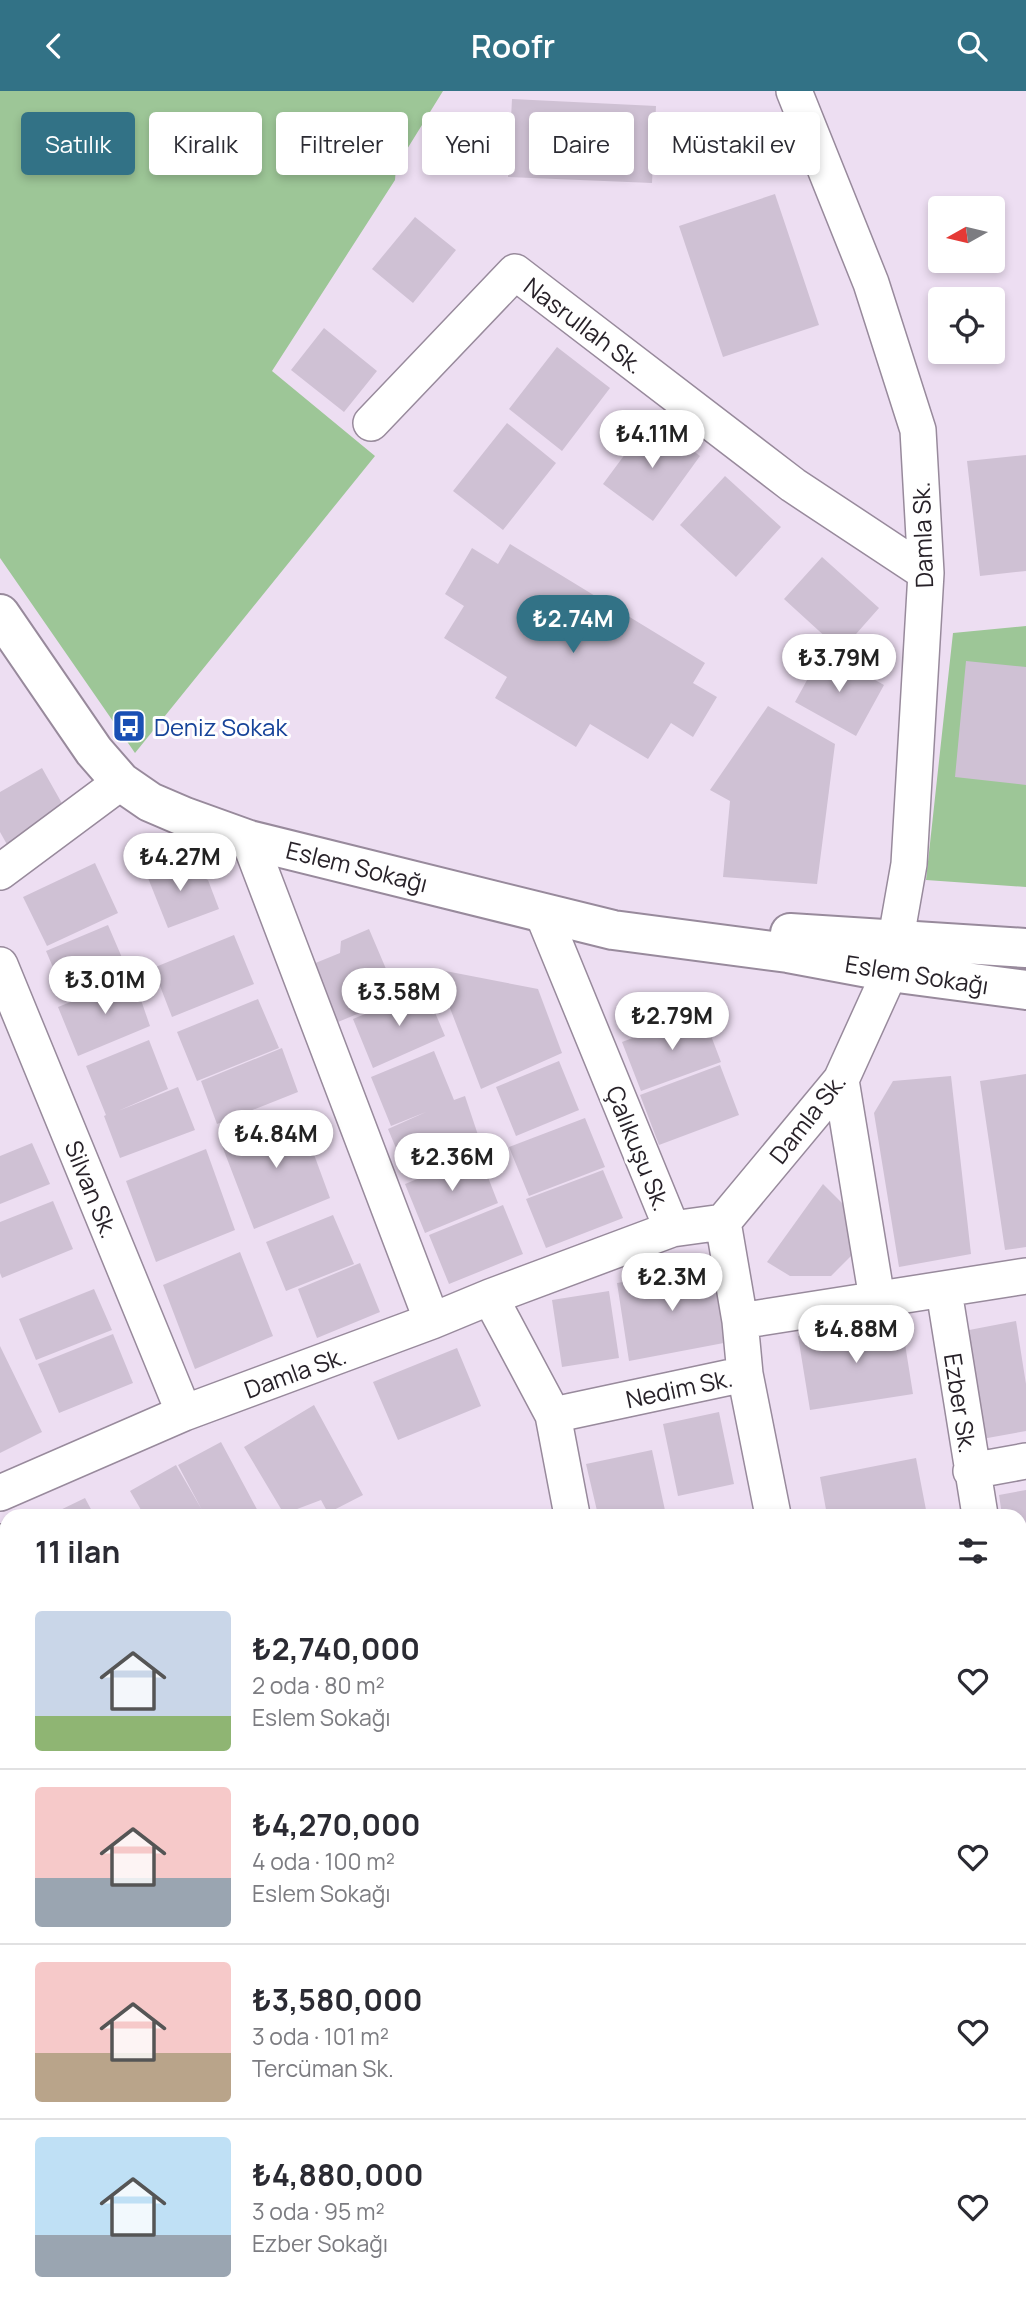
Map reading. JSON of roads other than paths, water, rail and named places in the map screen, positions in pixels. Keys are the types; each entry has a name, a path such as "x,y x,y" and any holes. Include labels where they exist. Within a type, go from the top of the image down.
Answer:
{"street":[{"name":"Damla Sk.","path":"0,1493 184,1413 490,1297 672,1229 723,1221 841,1080 893,956 909,863 926,573 918,430 871,283 794,91"},
{"name":"Nasrullah Sk.","path":"371,423 514,272 793,485 926,573"},
{"name":"Eslem Sokağı","path":"0,614 94,751 121,782 150,802 185,817 249,840 613,930 641,934 797,933 1026,991"},
{"path":"0,872 121,782"},
{"path":"249,840 432,1321"},
{"name":"Çalıkuşu Sk.","path":"542,912 672,1229"},
{"name":"Eslem Sokağı","path":"893,956 1026,948"},
{"name":"Silvan Sk.","path":"0,965 184,1413"},
{"path":"841,1080 877,1299"},
{"path":"723,1221 740,1321 745,1374"},
{"path":"740,1321 1026,1276"},
{"name":"Ezber Sk.","path":"944,1291 978,1509"},
{"path":"490,1297 554,1415 571,1509"},
{"name":"Nedim Sk.","path":"554,1415 745,1374 772,1509"},
{"path":"971,1471 1026,1461"}],"place":[{"name":"Deniz Sokak","path":"129,726"}]}
